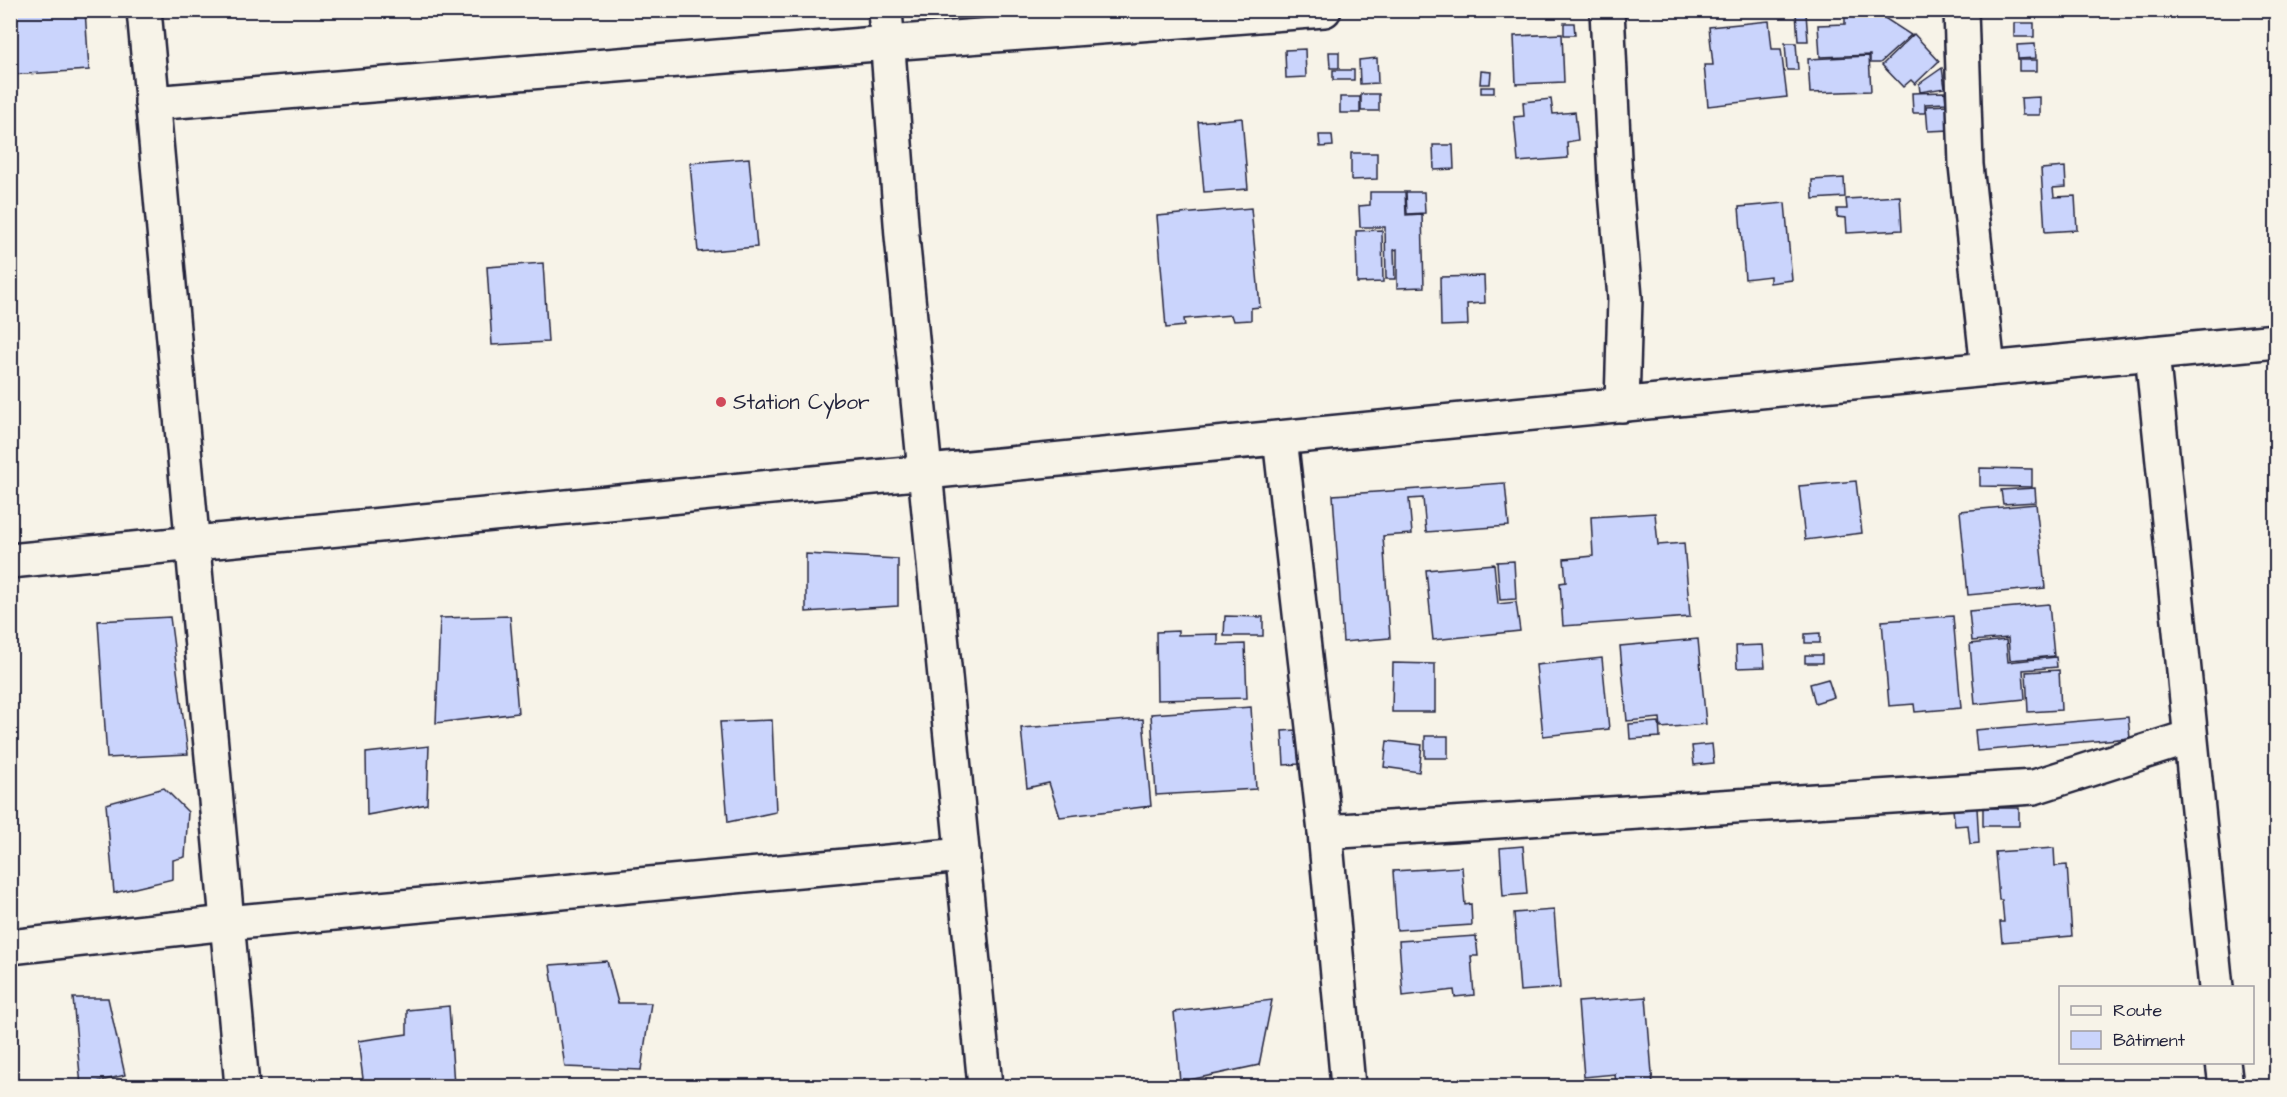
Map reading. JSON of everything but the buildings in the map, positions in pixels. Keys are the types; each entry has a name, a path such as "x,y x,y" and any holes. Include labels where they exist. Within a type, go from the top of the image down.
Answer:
{"street":[{"path":"144,10 242,1086"},
{"path":"885,10 902,236 985,1086"},
{"path":"152,103 1324,10"},
{"path":"1607,10 1615,180 1625,298 1622,405"},
{"path":"1961,10 1966,165 1988,369"},
{"path":"10,561 2277,341"},
{"path":"2152,353 2216,986"},
{"path":"1280,438 1325,832 1348,1086"},
{"path":"1325,832 2034,787 2190,737"},
{"path":"10,947 227,923 963,855"},
{"path":"2223,1064 2226,1086"}],"place":[{"name":"Station Cybor","path":"721,402"}]}
